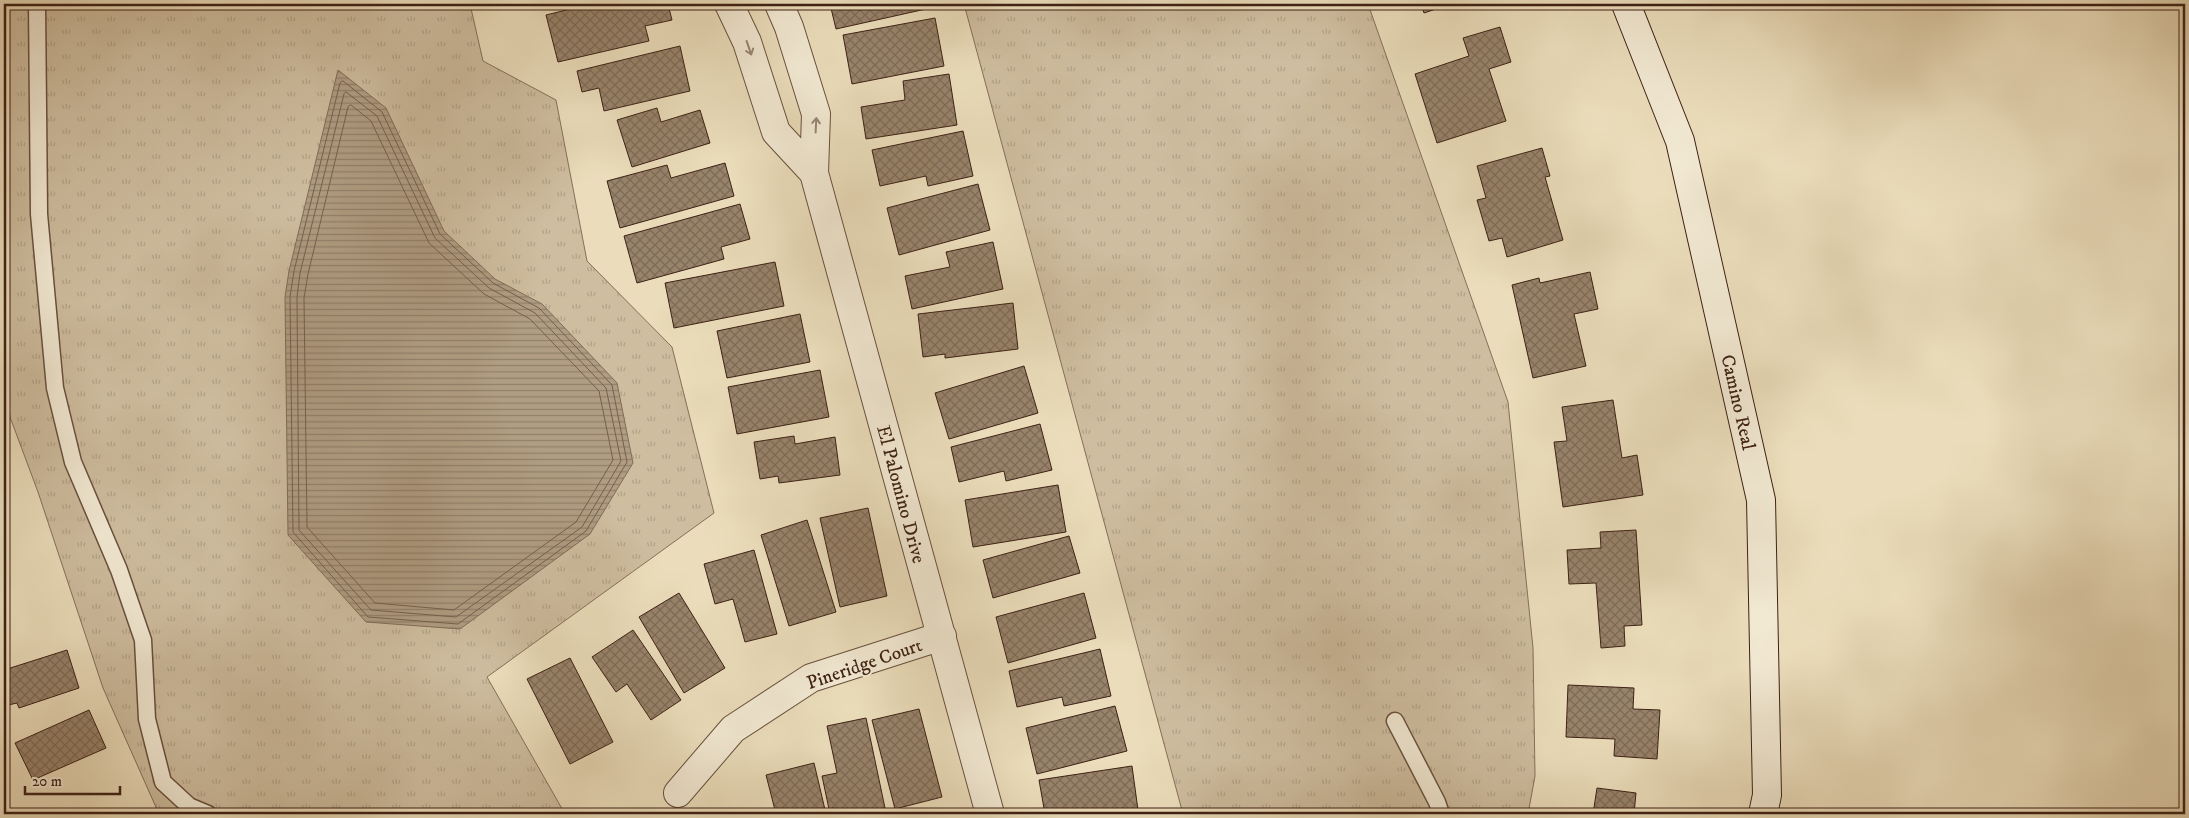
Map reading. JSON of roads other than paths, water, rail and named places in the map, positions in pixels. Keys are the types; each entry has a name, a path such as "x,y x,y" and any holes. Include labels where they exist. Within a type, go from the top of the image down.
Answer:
{"street":[{"name":"El Palomino Drive","path":"729,4 747,42 776,132 814,174"},
{"name":"El Palomino Drive","path":"779,4 789,27 816,114 814,174 990,814"},
{"name":"Camino Real","path":"1626,4 1680,141 1761,500 1767,795 1763,814"},
{"name":"Pineridge Court","path":"678,793 732,729 811,678 942,636"}],"lane":[{"path":"37,4 39,214 55,388 73,462 119,570 142,640 147,719 163,782 189,806 208,814"},
{"path":"1395,721 1437,802 1441,814"}],"water":[{"path":"338,70 386,108 444,231 495,279 542,304 617,383 633,463 590,534 460,629 366,622 288,535 285,297 289,271"}]}
